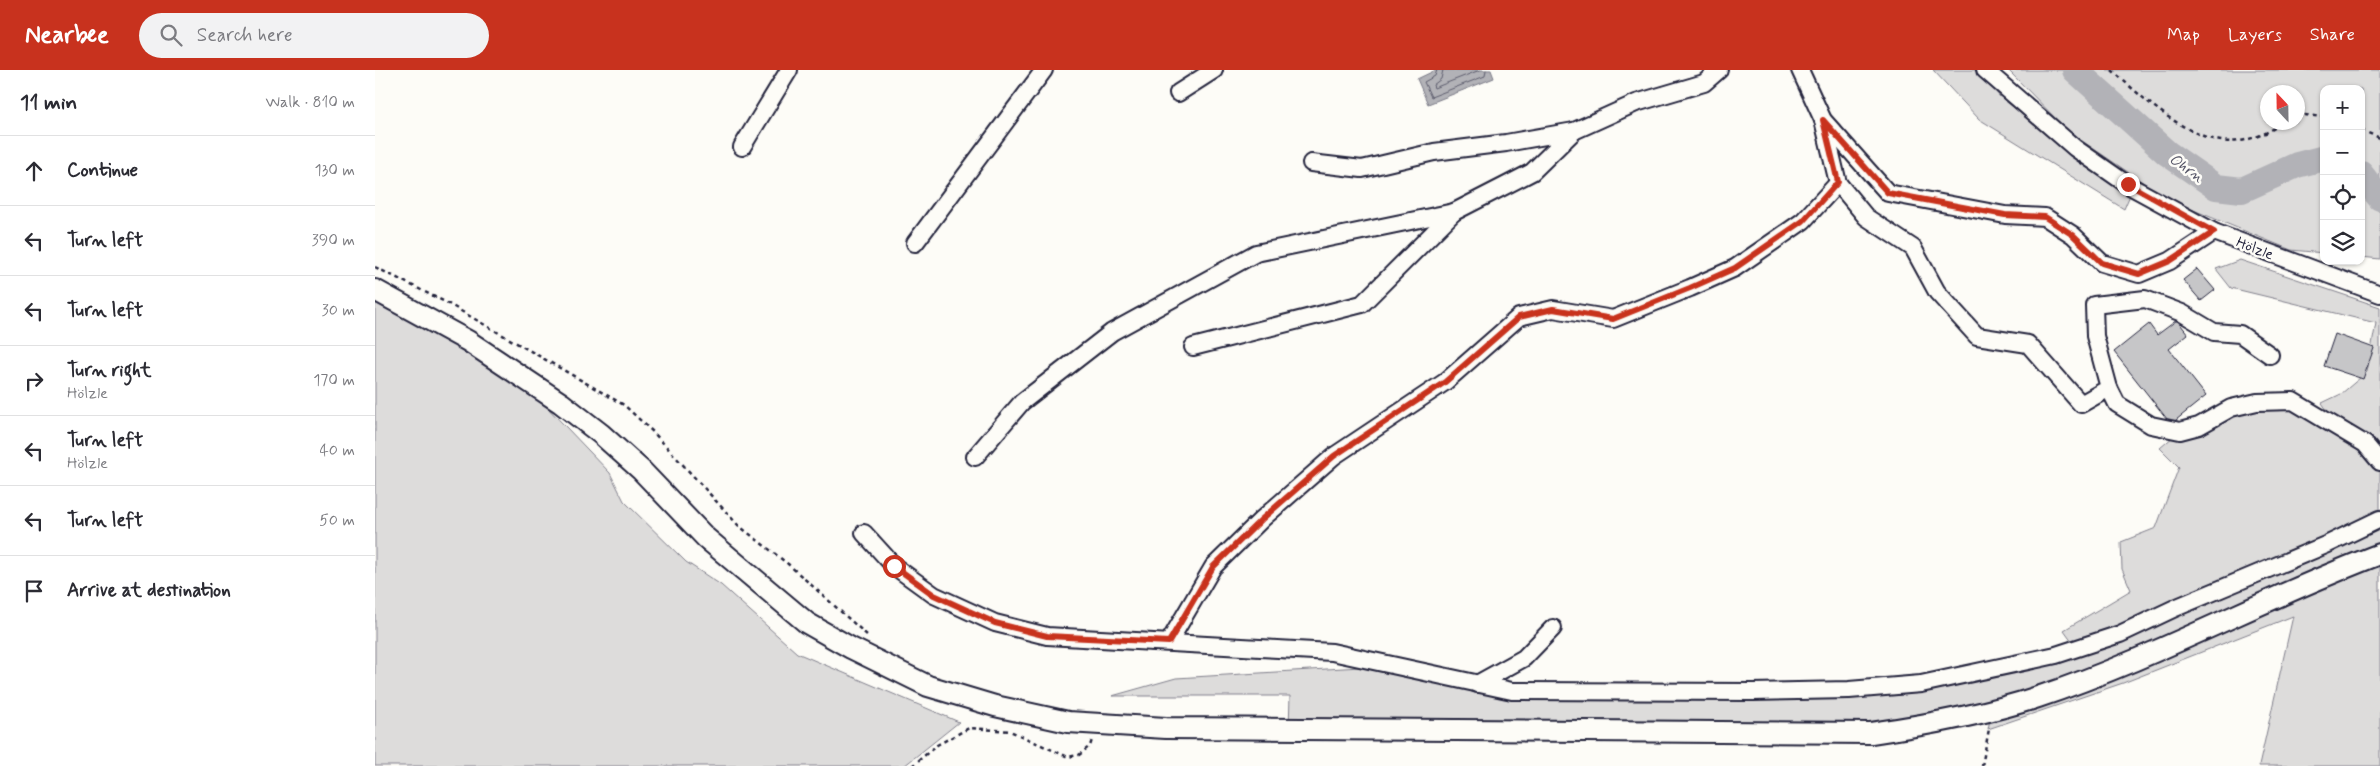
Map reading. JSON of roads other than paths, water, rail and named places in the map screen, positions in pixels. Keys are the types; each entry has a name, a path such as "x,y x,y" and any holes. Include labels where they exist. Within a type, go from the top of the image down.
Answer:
{"main road":[{"path":"375,290 468,341 568,408 601,434 641,470 706,538 807,622 851,648 928,686 995,706 1068,722 1166,728 1871,733 1937,723 2037,698 2130,663 2332,572 2380,554"}],"street":[{"path":"742,148 789,70"},
{"path":"915,243 1044,70"},
{"path":"1178,93 1214,70"},
{"path":"1311,163 1362,169 1434,152 1506,143 1574,131 1636,103 1704,83 1719,70"},
{"path":"1801,70 1823,120 1838,182 1866,217 1913,248 1937,292 1977,336 2028,344 2081,404 2109,388"},
{"name":"Hölzle","path":"1985,70 2075,148 2128,184 2214,232 2380,294"},
{"path":"1823,120 1888,193 2005,215 2045,217 2073,235 2102,263 2139,274 2170,261 2214,232"},
{"path":"975,457 1022,402 1112,332 1256,253 1454,212 1532,172 1574,131"},
{"path":"1169,642 1213,567 1262,519 1334,456 1445,382 1519,317 1553,309 1613,319 1690,288 1735,268 1803,221 1838,182"},
{"path":"1193,346 1362,304 1454,212"},
{"path":"2270,356 2240,334 2214,332 2182,313 2145,299 2094,305 2095,336 2109,388 2117,404 2151,425 2180,432 2199,426 2231,408 2257,402 2293,401 2365,444 2380,462"},
{"path":"864,534 894,566 934,595 995,623 1047,636 1332,652 1512,691 1753,692 1849,690 1921,684 2056,655 2120,634 2175,608 2328,544 2380,519"},
{"path":"1477,684 1524,658 1553,628"}],"water":[{"path":"1436,70 1491,70 1494,78 1428,104 1417,79"}],"waterway":[{"name":"Ohrn","path":"2075,70 2167,153 2216,187 2242,190 2297,165 2320,159"},
{"name":"Ohrn","path":"2362,175 2380,198"}]}
